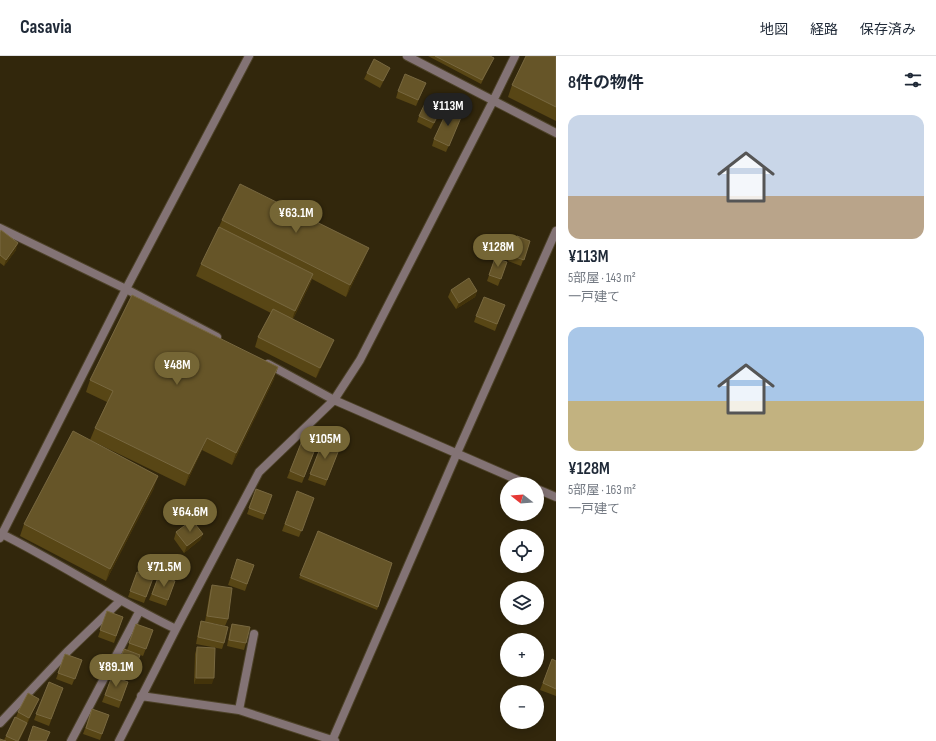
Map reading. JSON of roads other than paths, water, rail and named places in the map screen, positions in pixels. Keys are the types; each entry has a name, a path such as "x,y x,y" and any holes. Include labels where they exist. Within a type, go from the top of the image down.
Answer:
{"street":[{"path":"176,629 139,612 1,535 126,289 249,56"},
{"path":"407,56 556,133"},
{"path":"119,741 259,472 334,400 360,360 516,56"},
{"path":"0,228 126,289 223,341"},
{"path":"142,696 239,710 333,741 457,453 556,231"},
{"path":"258,359 334,400 511,477"},
{"path":"544,491 556,497"},
{"path":"0,723 67,652 120,601"},
{"path":"71,741 139,612"},
{"path":"239,710 254,634"}]}
